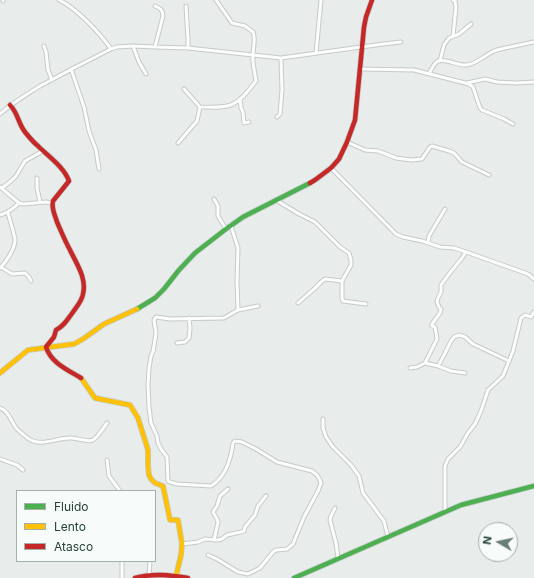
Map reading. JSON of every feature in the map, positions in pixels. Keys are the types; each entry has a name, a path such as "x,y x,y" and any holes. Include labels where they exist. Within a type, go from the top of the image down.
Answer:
{"street":[{"path":"59,0 65,3 101,35 111,49"},
{"path":"200,108 232,105 240,99 256,81 253,55 255,39 253,32 245,26 232,23 216,0"},
{"path":"316,53 321,0"},
{"path":"0,373 28,350 74,344 104,324 140,308 155,298 164,289 195,253 226,229 243,218 315,180 331,168 339,159 355,120 366,17 372,0"},
{"path":"453,0 456,7 453,36"},
{"path":"155,6 163,12 163,16 155,47"},
{"path":"186,6 188,48"},
{"path":"440,61 444,45 449,38 459,34 471,24"},
{"path":"0,114 10,105 71,69 117,47 133,46 188,48 282,58 401,42"},
{"path":"429,74 435,64 440,61 469,65 496,50 534,42"},
{"path":"44,46 48,70 52,80"},
{"path":"133,46 139,62 146,74"},
{"path":"277,116 280,114 282,58"},
{"path":"71,69 84,107 89,131 96,150 99,169"},
{"path":"360,69 414,70 469,84 473,87 482,110 513,124"},
{"path":"466,84 485,79 497,82 534,82"},
{"path":"184,89 200,108"},
{"path":"240,99 244,123 249,122"},
{"path":"10,105 15,110 25,132 69,178 68,184 54,198 52,203 53,211 75,260 84,284 84,290 82,299 67,322 63,327 56,330 54,337 46,347"},
{"path":"178,143 197,121 200,108"},
{"path":"347,142 365,150 411,160 422,159 432,146 454,153 462,162 489,174"},
{"path":"44,151 25,161 16,176 1,188 18,203 52,203"},
{"path":"331,168 396,234 440,247 454,248 528,274 534,279"},
{"path":"37,178 37,188 40,202"},
{"path":"214,199 218,206 218,216 226,229"},
{"path":"276,200 315,222 340,247 349,253 351,265 342,281 342,298 343,301 366,304"},
{"path":"0,216 14,209 18,203"},
{"path":"428,243 429,236 445,209"},
{"path":"8,213 15,241 9,256 0,268 12,274 25,273 31,281"},
{"path":"231,226 238,248 238,310"},
{"path":"410,368 417,367 425,363 437,339 435,327 432,326 432,324 441,310 437,302 441,292 441,285 466,252"},
{"path":"298,303 322,280 342,281"},
{"path":"153,356 156,333 154,320 156,317 170,319 224,318 238,310 258,306"},
{"path":"445,511 446,462 460,447 475,424 481,412 488,390 503,376 513,351 521,318 525,315 531,317 534,312"},
{"path":"177,343 185,342 189,338 190,318"},
{"path":"438,366 451,341 458,335 465,337 474,344 509,361"},
{"path":"46,347 48,353 55,361 82,378 95,398 130,405 138,418 149,454 148,462 150,477 162,486 164,490 170,520 178,520 182,544 176,576"},
{"path":"153,351 149,368 148,385 151,423 158,442 167,457 167,479 170,482"},
{"path":"425,363 451,371 465,373"},
{"path":"0,408 5,410 17,429 35,442 67,438 93,440 107,423"},
{"path":"323,420 323,428 326,437 333,447 360,476 363,493 384,521 388,537"},
{"path":"170,482 211,486 214,485 229,464 233,442 235,441 242,442 269,456 277,462 312,471 320,480 321,483 318,491 304,517 293,544 287,549 276,550 273,552 260,568 248,574 238,572 208,555"},
{"path":"0,459 17,465 23,470"},
{"path":"107,460 109,476 119,490"},
{"path":"164,490 170,482"},
{"path":"294,578 445,511 466,503 534,486"},
{"path":"214,540 218,522 214,510 220,496 228,489"},
{"path":"182,544 198,542 205,539 222,539 244,531 245,527 255,516 258,506 266,496"},
{"path":"335,508 330,520 338,558"},
{"path":"122,562 122,578"},
{"path":"149,575 150,562"},
{"path":"135,578 164,574 188,578"}],"traffic: fast":[{"path":"137,309 155,298 195,253 226,229 243,217 310,183"},
{"path":"294,578 461,505 534,486"}],"traffic: slow":[{"path":"0,373 28,350 74,344 104,324 137,309"},
{"path":"81,378 95,398 130,405 138,418 148,450 149,475 155,483 163,486 170,520 178,520 182,544 176,576"}],"traffic: jam":[{"path":"310,183 331,168 339,159 355,120 364,27 372,0"},
{"path":"10,105 15,111 25,132 34,143 60,166 69,181 53,201 53,209 57,222 82,276 84,288 79,303 61,327 56,330 54,337 46,347 48,353 56,362 81,378"},
{"path":"135,578 148,575 188,578"}]}
